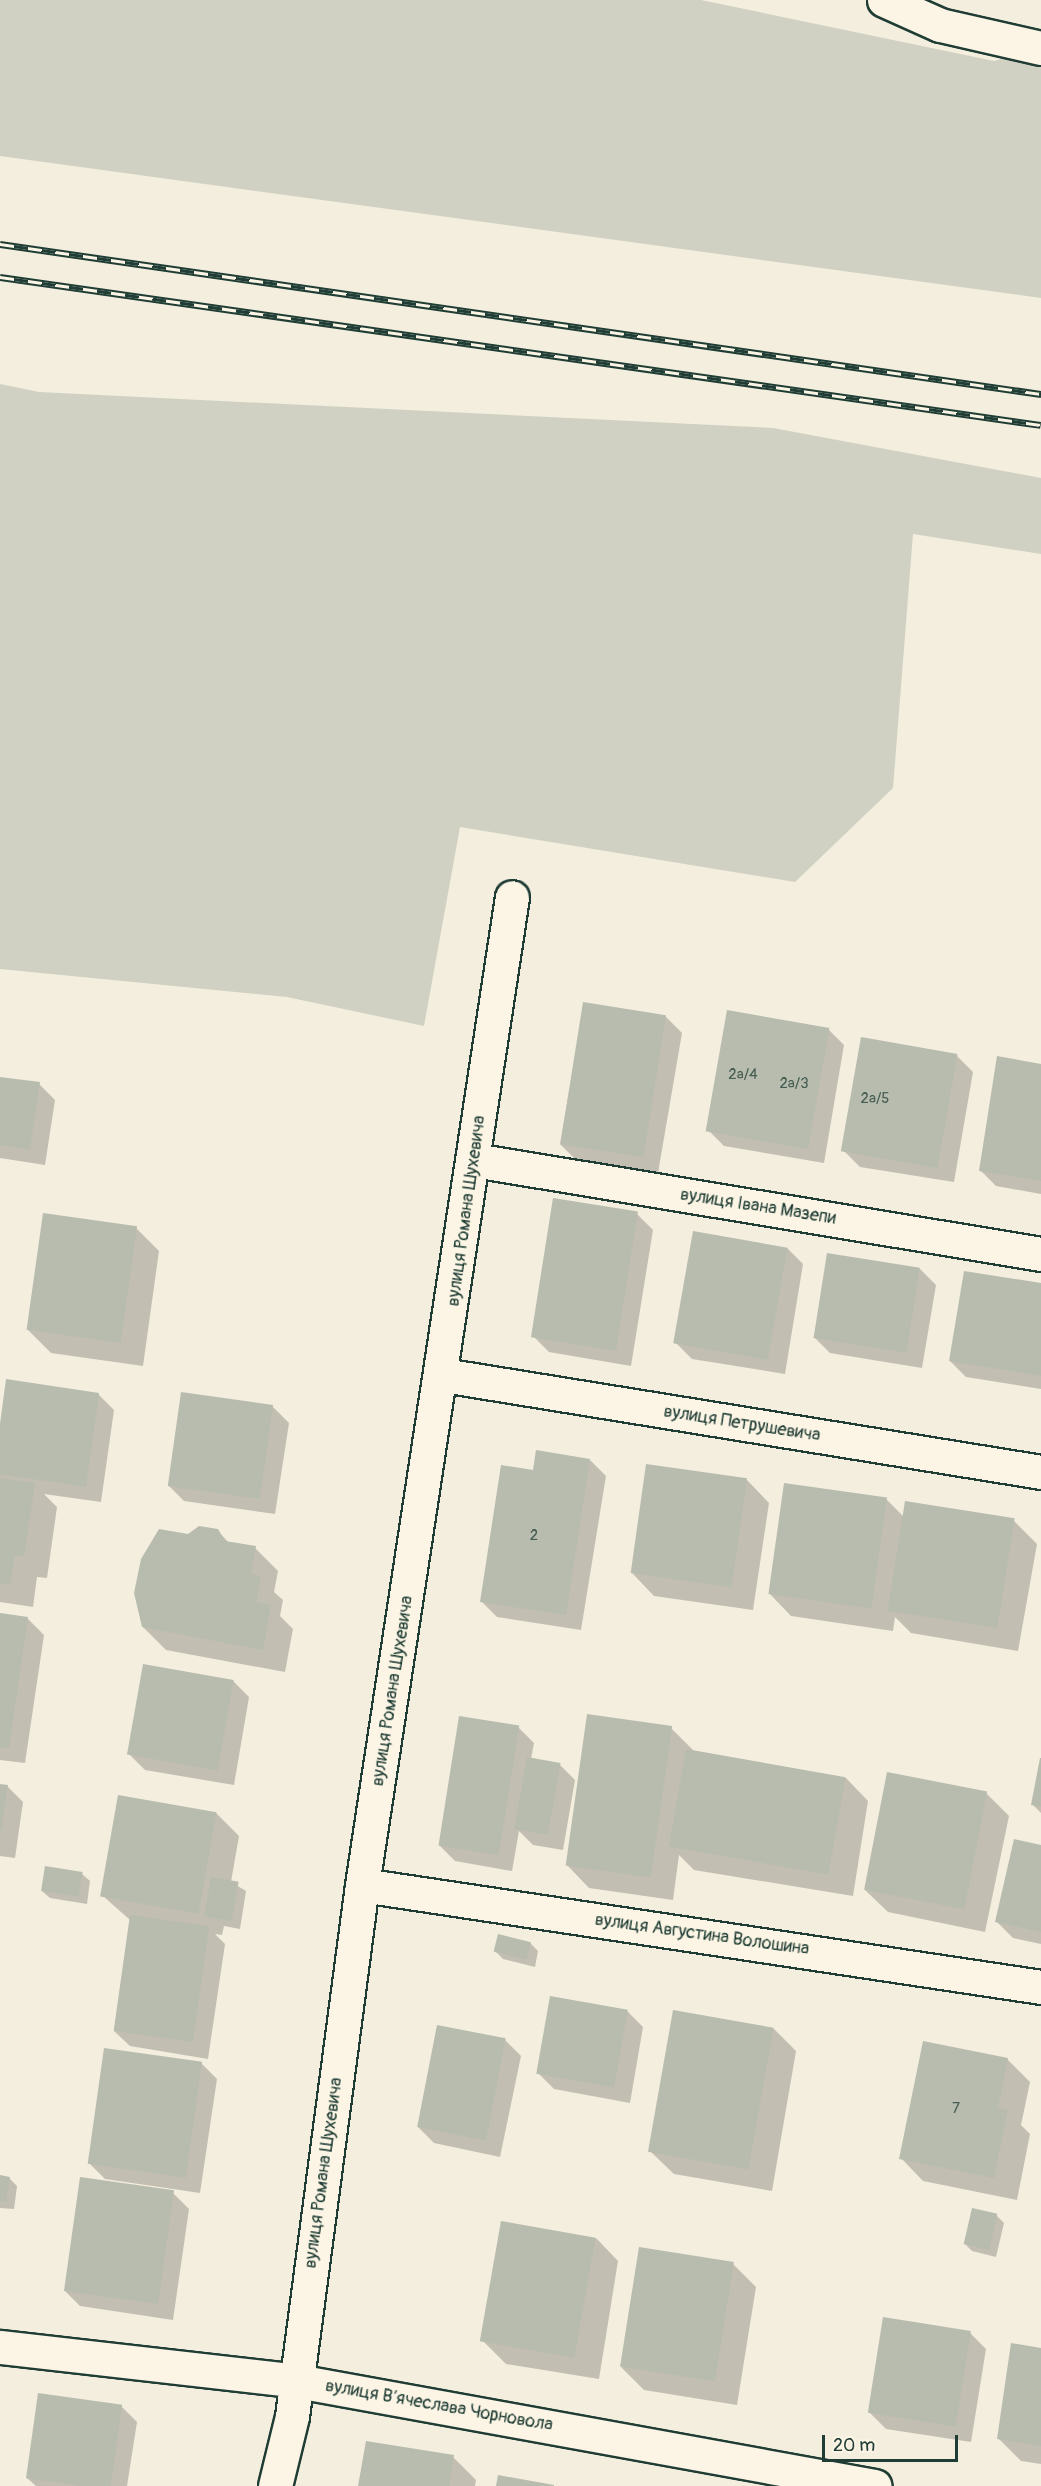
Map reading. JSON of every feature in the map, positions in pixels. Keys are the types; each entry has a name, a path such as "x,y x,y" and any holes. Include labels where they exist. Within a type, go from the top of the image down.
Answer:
{"street":[{"path":"884,0 940,25 1041,48"},
{"name":"вулиця Романа Шухевича","path":"275,2486 297,2381 362,1885 443,1375 512,897"},
{"name":"вулиця Івана Мазепи","path":"474,1160 1041,1254"},
{"name":"вулиця Петрушевича","path":"443,1375 1041,1472"},
{"name":"вулиця Августина Волошина","path":"362,1885 1041,1987"},
{"name":"вулиця Вʼячеслава Чорновола","path":"0,2347 297,2381 875,2486"}],"shaded area":[{"path":"0,0 701,0 994,61 1041,49 1041,298 0,156"},
{"path":"0,384 39,392 773,428 1041,478 1041,554 913,534 893,788 795,882 460,827 424,1026 287,997 0,969"}],"building":[{"path":"583,1002 666,1015 643,1157 560,1144"},
{"path":"727,1010 829,1028 808,1149 706,1131"},
{"path":"861,1037 958,1054 937,1168 841,1151"},
{"path":"997,1056 1041,1064 1041,1181 979,1171"},
{"path":"0,1077 40,1082 30,1150 0,1145"},
{"path":"553,1198 638,1211 616,1351 531,1337"},
{"path":"43,1213 137,1226 121,1343 27,1330"},
{"path":"693,1231 788,1248 768,1360 673,1343"},
{"path":"827,1253 920,1268 906,1353 814,1338"},
{"path":"964,1271 1041,1283 1041,1376 949,1361"},
{"path":"6,1379 99,1393 86,1487 0,1474 0,1424"},
{"path":"181,1392 273,1405 260,1499 168,1486"},
{"path":"536,1450 590,1459 566,1615 480,1602 501,1465 533,1470"},
{"path":"646,1464 747,1478 732,1587 631,1573"},
{"path":"0,1478 35,1483 24,1556 15,1555 10,1585 0,1583"},
{"path":"784,1483 887,1497 871,1608 768,1594"},
{"path":"905,1501 1015,1518 997,1628 888,1611"},
{"path":"199,1526 218,1529 225,1541 256,1546 251,1574 261,1576 256,1602 271,1605 263,1650 142,1627 134,1593 141,1559 159,1529 188,1534"},
{"path":"0,1613 28,1617 9,1748 0,1747"},
{"path":"143,1664 234,1680 218,1771 127,1755"},
{"path":"587,1714 672,1726 651,1877 566,1866"},
{"path":"459,1716 519,1726 499,1855 439,1845"},
{"path":"686,1749 846,1777 828,1875 669,1846"},
{"path":"527,1757 560,1763 548,1835 514,1829"},
{"path":"1041,1758 1041,1807 1031,1805"},
{"path":"887,1772 987,1791 964,1909 864,1890"},
{"path":"0,1784 8,1785 1,1830 0,1830"},
{"path":"118,1795 216,1812 199,1914 100,1896"},
{"path":"1014,1839 1041,1845 1041,1932 995,1922"},
{"path":"45,1866 83,1872 79,1897 41,1891"},
{"path":"211,1877 239,1882 232,1921 204,1916"},
{"path":"130,1915 209,1926 193,2042 114,2031"},
{"path":"498,1934 531,1942 527,1960 494,1951"},
{"path":"550,1996 628,2010 614,2088 536,2074"},
{"path":"673,2010 773,2028 748,2170 648,2152"},
{"path":"437,2025 506,2038 486,2140 417,2127"},
{"path":"923,2041 1008,2058 998,2108 1008,2110 994,2178 899,2159"},
{"path":"104,2048 202,2062 186,2178 88,2164"},
{"path":"0,2175 10,2177 6,2202 0,2201"},
{"path":"80,2177 174,2190 158,2304 64,2291"},
{"path":"972,2208 997,2214 989,2250 964,2244"},
{"path":"501,2221 596,2238 574,2358 480,2341"},
{"path":"639,2247 734,2262 715,2382 620,2367"},
{"path":"883,2317 971,2331 956,2427 868,2413"},
{"path":"1011,2343 1041,2348 1041,2446 997,2439"},
{"path":"38,2393 122,2405 111,2486 82,2486 26,2478"},
{"path":"366,2441 454,2455 449,2486 358,2486"},
{"path":"498,2475 554,2485 554,2486 496,2486"}],"railway":[{"path":"0,244 1041,394"},
{"path":"0,277 1041,425"}]}
